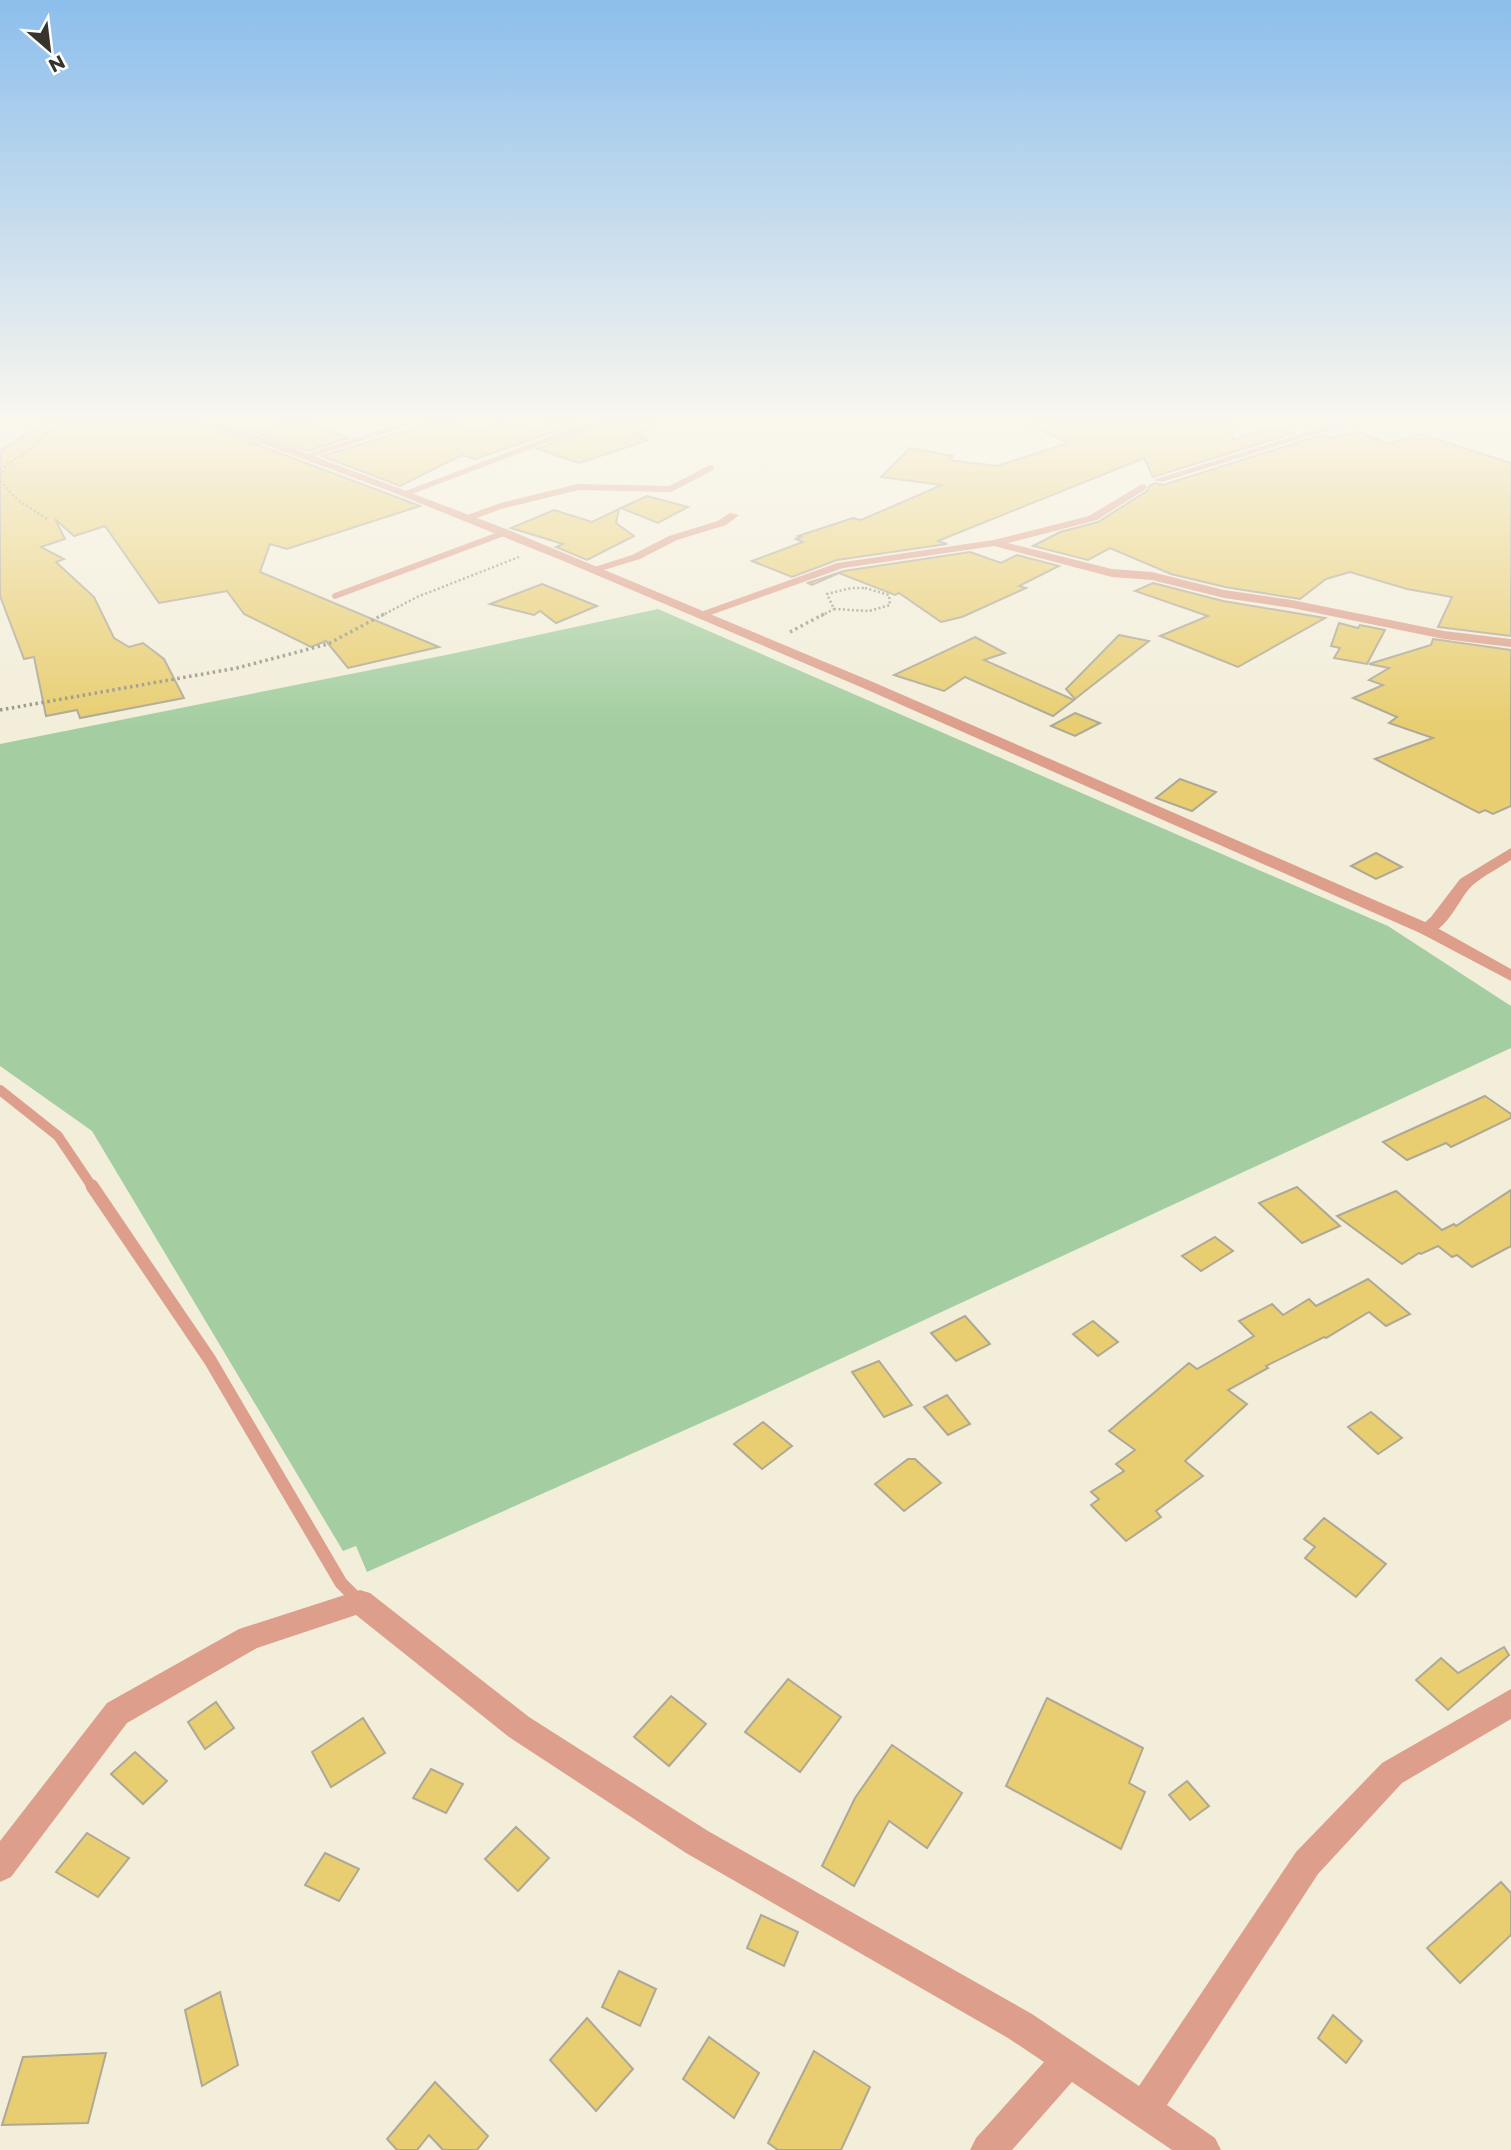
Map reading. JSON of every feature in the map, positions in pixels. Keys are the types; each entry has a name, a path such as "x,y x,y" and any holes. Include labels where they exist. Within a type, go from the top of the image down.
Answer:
{"street":[{"path":"483,524 770,643 1426,929 1511,976"},
{"path":"594,569 636,557 673,538 718,524"},
{"path":"701,614 841,565 994,542 1067,524"},
{"path":"994,542 1112,573 1152,576 1224,594 1292,604 1444,635 1511,643"},
{"path":"1426,929 1437,921 1466,882 1511,853"},
{"path":"0,1866 117,1713 249,1638 360,1602 519,1727 696,1842 1020,2026 1203,2150"},
{"path":"1144,2110 1307,1863 1392,1773 1511,1703"},
{"path":"988,2150 1069,2060"}],"lane":[{"path":"335,596 463,546 504,533"},
{"path":"0,1090 58,1136 210,1360 341,1583 360,1602"}],"path":[{"path":"0,710 237,668 328,644 417,597 543,548"},
{"path":"770,643 834,609 869,611 890,605 889,595 871,588 847,586 827,594 834,609"}],"green space":[{"path":"658,609 1388,926 1511,1006 1511,1048 741,1405 367,1572 356,1546 343,1551 92,1131 0,1066 0,744 451,654"}],"building":[{"path":"0,524 58,524 65,539 41,547 64,559 56,562 94,597 114,638 129,647 143,643 164,659 184,698 80,718 77,710 46,716 34,657 24,659 0,596"},
{"path":"61,524 363,524 287,549 270,544 260,572 439,647 348,668 326,641 311,647 244,614 227,591 159,603 105,526 74,536"},
{"path":"520,524 618,524 634,536 587,560 556,547 563,544 511,528"},
{"path":"834,524 979,524 938,541 947,544 837,560 792,577 752,561 803,542 796,539 801,537 798,536"},
{"path":"1089,524 1511,524 1511,636 1438,627 1452,597 1407,589 1350,572 1326,579 1300,599 1225,587 1171,574 1110,548 1088,560 1033,546 1060,532"},
{"path":"970,552 1001,563 1017,555 1059,566 1019,586 1026,588 962,617 941,622 899,593 895,595 839,573 812,585 808,583 844,571"},
{"path":"1153,583 1223,601 1325,618 1238,667 1160,636 1208,616 1135,591"},
{"path":"542,584 597,606 556,623 540,611 534,615 490,604"},
{"path":"1339,623 1385,630 1367,664 1334,658 1340,648 1331,646"},
{"path":"1119,635 1149,641 1075,699 1066,689"},
{"path":"975,637 1005,653 984,660 1074,700 1053,716 965,677 944,691 894,675"},
{"path":"1433,639 1511,650 1511,806 1493,814 1485,810 1479,813 1375,759 1433,738 1389,723 1397,717 1353,698 1383,685 1369,680 1389,668 1369,664 1431,645"},
{"path":"1075,713 1100,723 1075,736 1051,726"},
{"path":"1180,779 1216,792 1192,811 1156,798"},
{"path":"1376,853 1402,867 1376,879 1351,866"},
{"path":"1485,1096 1511,1114 1511,1118 1451,1147 1446,1143 1407,1160 1383,1142"},
{"path":"1297,1187 1340,1226 1302,1243 1259,1203"},
{"path":"1511,1190 1511,1246 1472,1267 1457,1255 1452,1257 1438,1246 1419,1253 1402,1264 1337,1216 1396,1191 1442,1230 1454,1224 1456,1226"},
{"path":"1215,1237 1233,1251 1201,1271 1182,1256"},
{"path":"1368,1279 1410,1314 1386,1326 1369,1312 1326,1338 1266,1366 1268,1368 1228,1390 1247,1404 1185,1461 1203,1476 1156,1511 1161,1517 1126,1541 1091,1505 1099,1499 1091,1492 1124,1471 1116,1464 1135,1450 1109,1431 1189,1363 1197,1369 1254,1336 1239,1321 1272,1304 1283,1315 1309,1299 1316,1306"},
{"path":"965,1316 990,1344 956,1361 931,1333"},
{"path":"1093,1321 1118,1342 1098,1356 1073,1334"},
{"path":"879,1361 912,1405 884,1417 852,1372"},
{"path":"947,1395 970,1424 948,1435 924,1407"},
{"path":"1371,1412 1402,1438 1378,1454 1348,1427"},
{"path":"763,1422 792,1446 762,1469 734,1444"},
{"path":"908,1459 915,1459 941,1483 904,1511 875,1484"},
{"path":"1324,1518 1386,1564 1356,1597 1305,1558 1315,1547 1304,1539"},
{"path":"1504,1647 1509,1655 1448,1710 1416,1680 1441,1658 1458,1673"},
{"path":"788,1679 841,1717 800,1772 745,1732"},
{"path":"671,1696 706,1724 669,1766 634,1737"},
{"path":"1047,1698 1143,1748 1129,1783 1145,1792 1121,1849 1006,1786"},
{"path":"216,1702 234,1728 205,1749 188,1722"},
{"path":"363,1718 385,1753 331,1787 312,1752"},
{"path":"892,1745 962,1793 927,1848 889,1821 854,1886 822,1866 855,1798"},
{"path":"135,1752 167,1781 143,1804 111,1774"},
{"path":"431,1769 463,1784 446,1813 413,1798"},
{"path":"1187,1781 1209,1806 1190,1820 1169,1795"},
{"path":"516,1827 549,1858 518,1891 485,1859"},
{"path":"87,1833 129,1858 98,1897 56,1872"},
{"path":"325,1853 359,1869 339,1901 305,1885"},
{"path":"1501,1882 1511,1893 1511,1935 1460,1983 1427,1948"},
{"path":"761,1915 798,1932 784,1966 747,1948"},
{"path":"619,1971 656,1989 640,2026 602,2007"},
{"path":"220,1992 238,2065 202,2086 185,2010"},
{"path":"1333,2015 1362,2041 1346,2063 1318,2038"},
{"path":"587,2018 633,2069 596,2111 550,2060"},
{"path":"709,2037 759,2073 734,2118 683,2079"},
{"path":"814,2051 870,2087 841,2150 778,2150 768,2143"},
{"path":"106,2053 88,2123 2,2125 23,2057"},
{"path":"435,2082 488,2136 477,2150 443,2150 429,2135 417,2150 397,2150 387,2139"}]}
